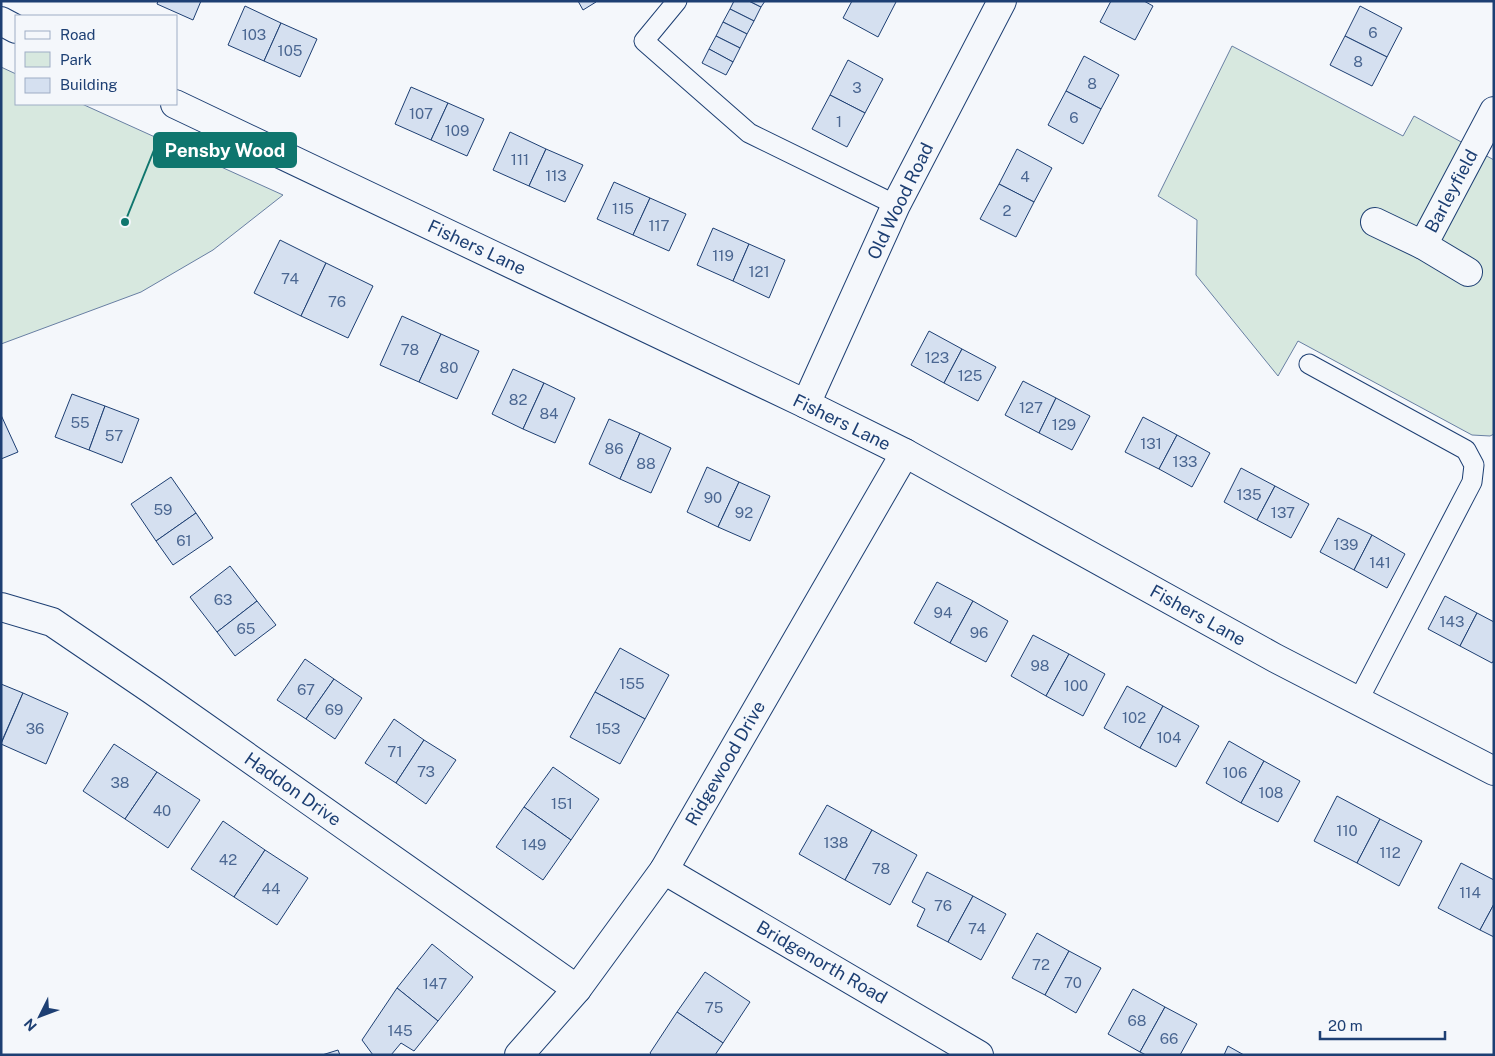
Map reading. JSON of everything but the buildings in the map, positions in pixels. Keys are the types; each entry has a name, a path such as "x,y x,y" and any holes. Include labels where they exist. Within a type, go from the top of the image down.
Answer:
{"street":[{"name":"Old Wood Road","path":"806,404 896,205 1002,1"},
{"path":"1,21 15,28"},
{"name":"Fishers Lane","path":"177,105 806,404 905,453 1276,658 1494,771"},
{"name":"Barleyfield","path":"1423,245 1494,111"},
{"name":"Barleyfield","path":"1376,222 1423,245 1468,272"},
{"name":"Ridgewood Drive","path":"519,1055 577,989 664,870 905,453"},
{"name":"Haddon Drive","path":"1,607 52,622 60,627 577,989"},
{"name":"Bridgenorth Road","path":"664,870 980,1055"}],"lane":[{"path":"677,1 644,41 749,133 896,205"},
{"path":"1309,364 1466,450 1474,465 1472,482 1358,701"}],"green space":[{"path":"1232,46 1403,136 1414,116 1494,160 1494,434 1490,436 1472,435 1298,341 1278,376 1196,275 1197,220 1158,196"},
{"path":"1,67 15,74 15,105 84,105 283,195 213,250 141,292 1,344"}],"place":[{"name":"Pensby Wood","path":"125,222"}]}
